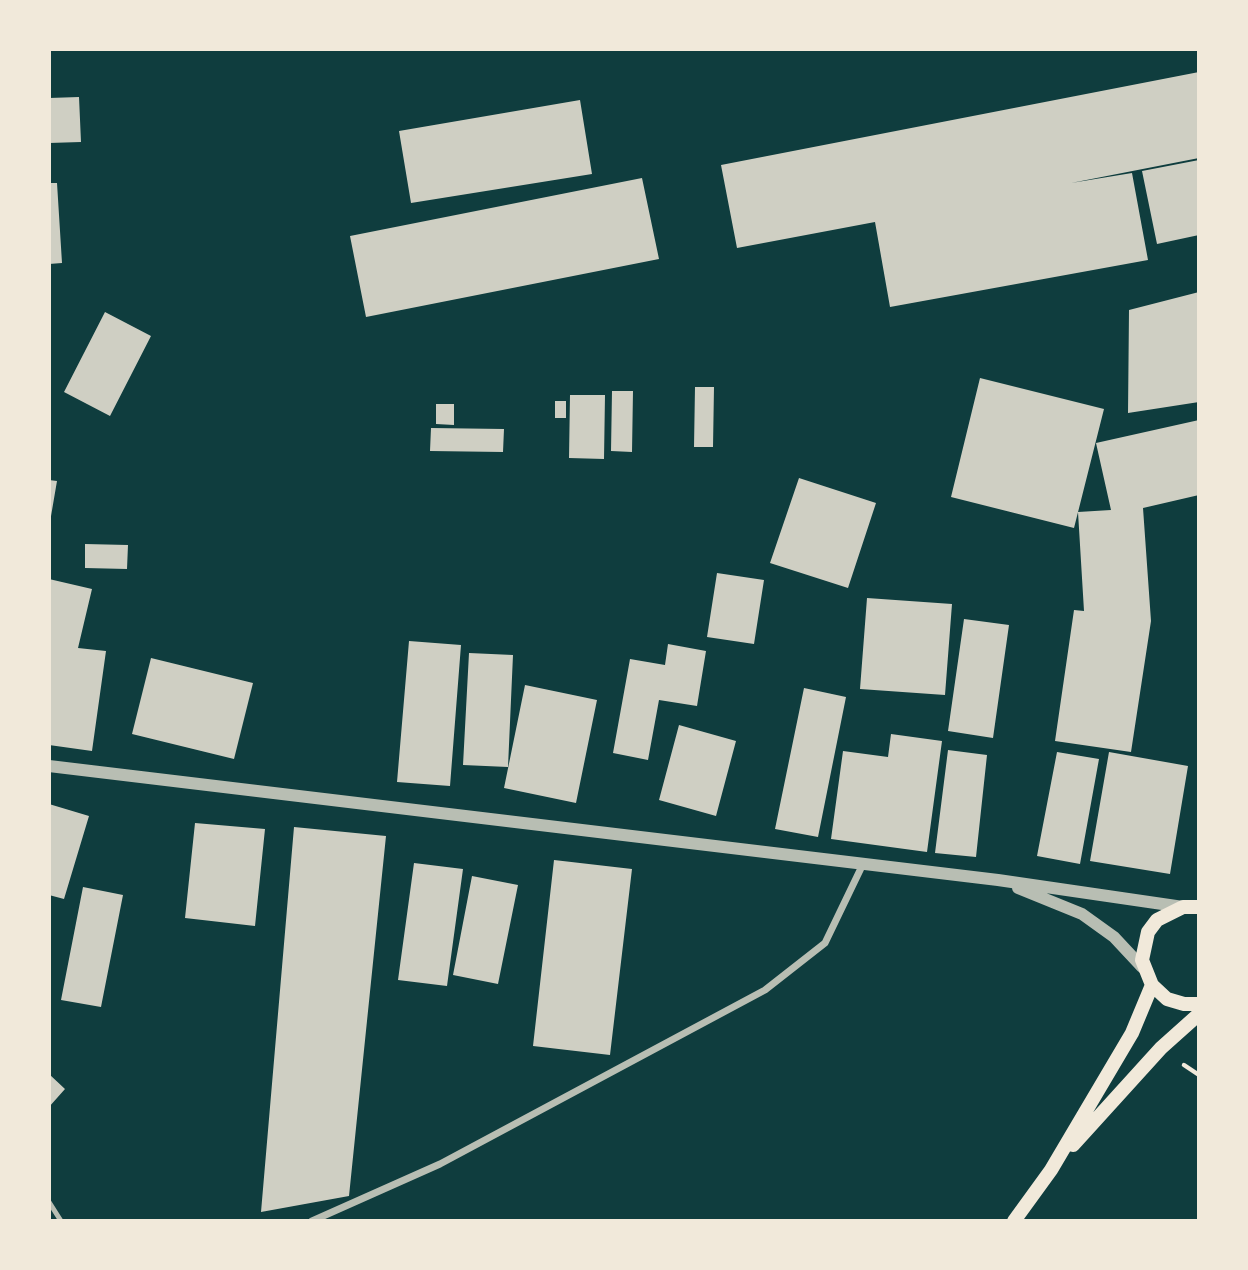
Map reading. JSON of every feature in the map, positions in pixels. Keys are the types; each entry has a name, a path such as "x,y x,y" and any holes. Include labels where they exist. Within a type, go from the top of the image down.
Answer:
{"main road":[{"path":"1199,907 1183,906 1168,912 1148,932 1143,946 1142,967 1152,985 1167,999 1184,1004 1199,1004"},
{"path":"1014,1221 1051,1170 1132,1033 1152,985"},
{"path":"1051,1170 1161,1048 1199,1014"}],"street":[{"path":"49,766 998,880 1183,906"},
{"path":"312,1221 440,1164 765,990 825,943 863,864"},
{"path":"998,880 1082,914 1114,937 1142,967"}],"lane":[{"path":"49,1202 61,1221"}],"building":[{"path":"1199,72 1199,158 1071,183 1132,173 1148,260 890,307 875,222 737,248 721,165"},
{"path":"79,97 81,142 49,143 49,98"},
{"path":"580,100 592,174 411,203 399,131"},
{"path":"1199,160 1199,235 1157,244 1142,171"},
{"path":"642,178 659,259 366,317 350,236"},
{"path":"49,183 57,183 62,263 49,264"},
{"path":"1199,292 1199,402 1128,413 1129,310"},
{"path":"105,312 151,336 110,416 64,392"},
{"path":"980,378 1104,409 1074,528 951,497"},
{"path":"695,387 714,387 713,447 694,447"},
{"path":"612,391 633,391 632,452 611,451"},
{"path":"570,395 605,395 604,459 569,458"},
{"path":"555,401 566,401 566,418 555,418"},
{"path":"436,404 454,404 454,425 436,424"},
{"path":"1199,420 1199,495 1143,508 1151,621 1131,752 1055,741 1074,610 1084,611 1078,512 1111,510 1096,443"},
{"path":"431,428 504,429 503,452 430,451"},
{"path":"799,478 876,503 848,588 770,563"},
{"path":"49,480 57,481 50,522 49,522"},
{"path":"85,544 128,545 127,569 85,568"},
{"path":"717,573 764,580 754,644 707,637"},
{"path":"49,579 92,589 78,648 106,651 92,751 49,745"},
{"path":"867,598 952,604 945,695 860,689"},
{"path":"964,619 1009,625 993,738 948,731"},
{"path":"409,641 461,645 450,786 397,782"},
{"path":"668,644 706,651 697,706 659,700 648,760 613,753 630,659 665,665"},
{"path":"469,653 513,655 508,767 463,765"},
{"path":"151,658 253,683 234,759 132,734"},
{"path":"525,685 597,700 576,803 504,788"},
{"path":"804,688 846,697 818,837 775,829"},
{"path":"679,725 736,741 716,816 659,800"},
{"path":"891,734 942,741 927,852 831,839 843,751 888,757"},
{"path":"948,750 987,755 976,857 935,853"},
{"path":"1057,752 1099,759 1080,864 1037,856"},
{"path":"1109,752 1188,766 1170,874 1090,861"},
{"path":"49,804 89,816 64,899 49,895"},
{"path":"195,823 265,829 255,926 185,918"},
{"path":"294,827 386,836 349,1196 261,1212"},
{"path":"554,860 632,869 610,1055 533,1046"},
{"path":"414,863 463,869 447,986 398,980"},
{"path":"472,876 518,885 498,984 453,975"},
{"path":"83,887 123,895 101,1007 61,1000"},
{"path":"49,1074 65,1089 49,1107"}]}
